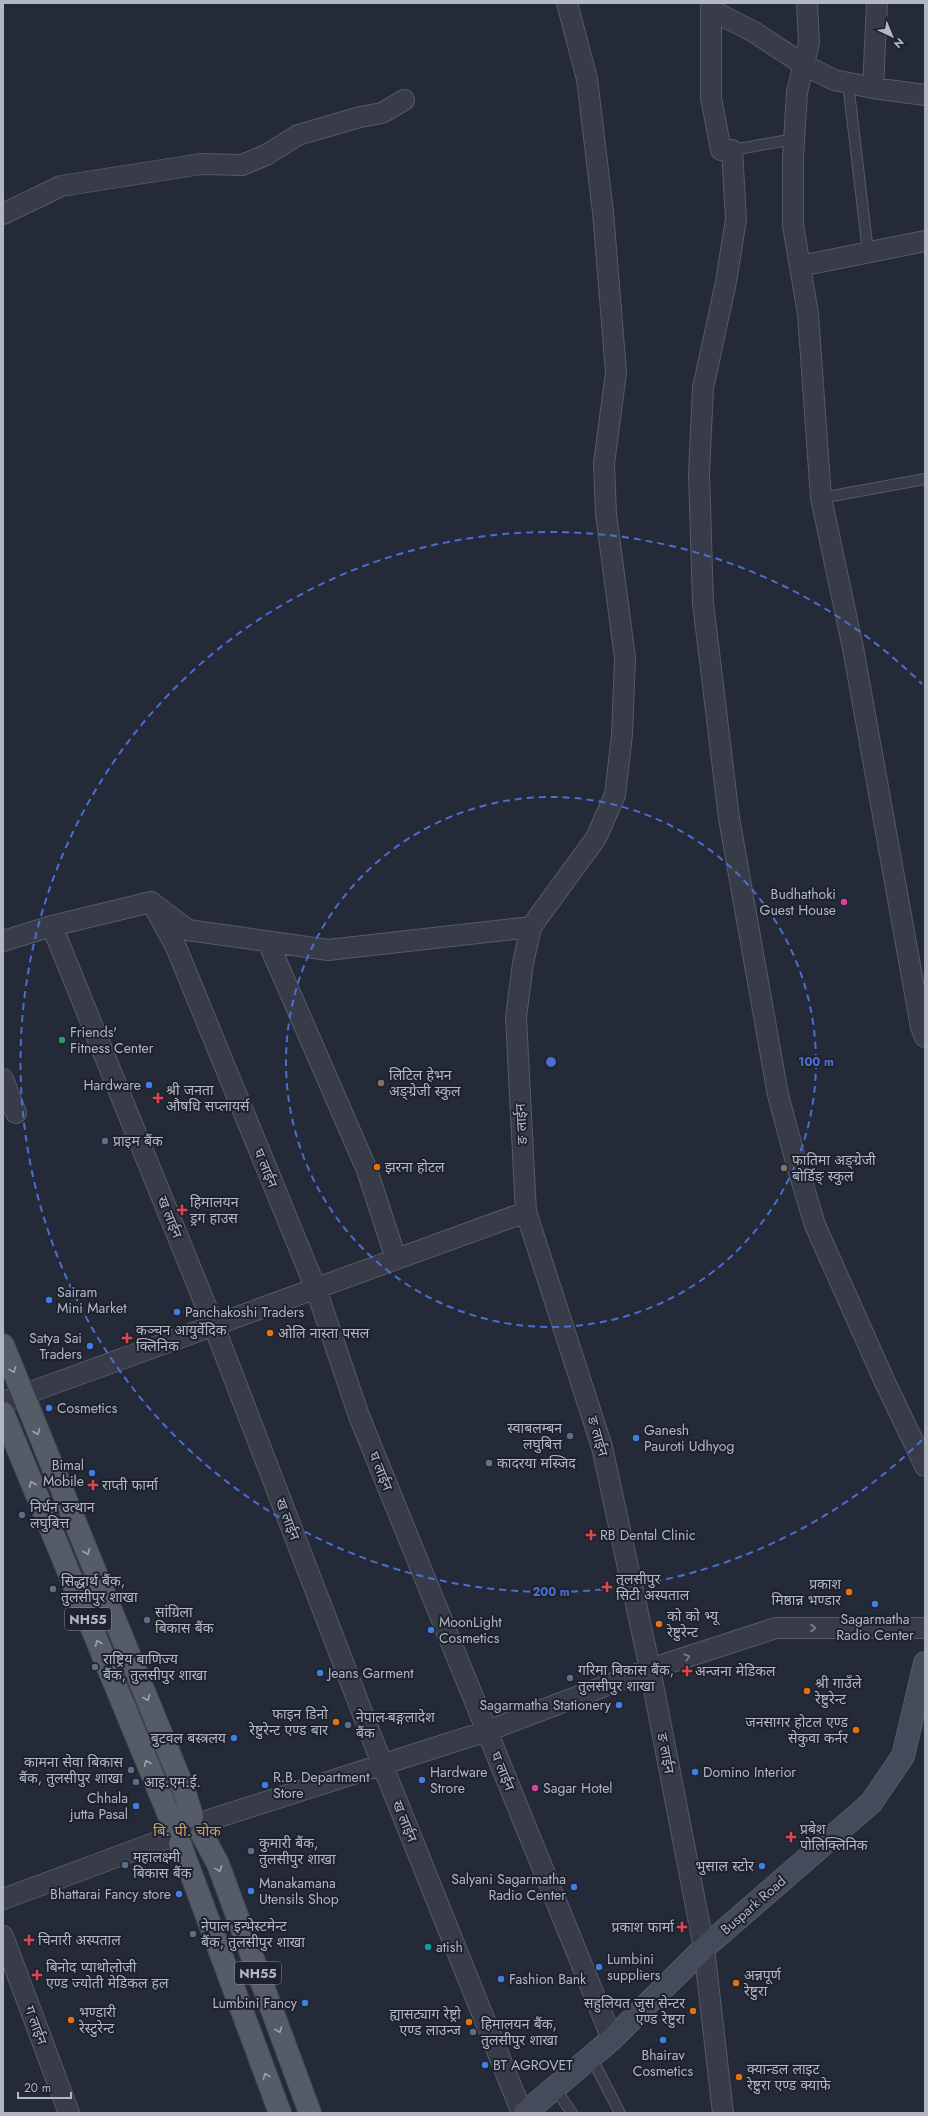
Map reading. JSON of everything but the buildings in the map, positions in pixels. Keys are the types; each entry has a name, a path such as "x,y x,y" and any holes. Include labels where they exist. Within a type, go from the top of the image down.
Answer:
{"main road":[{"name":"NH55","path":"3,1345 13,1399 183,1787 187,1830 218,1864 310,2113"},
{"name":"NH55","path":"3,1413 187,1830 280,2113"},
{"name":"Buspark Road","path":"524,2113 612,2039 704,1948 871,1803 903,1756 925,1663"}],"street":[{"path":"3,941 52,926 152,902 188,930 328,950 531,927 596,838 615,794 622,735 625,666 606,514 604,464 616,372 604,219 587,79 568,3"},
{"path":"806,3 809,44 797,92 794,139 793,225 808,314 821,498 853,648 921,1027 925,1038"},
{"path":"873,88 877,3"},
{"path":"711,7 754,32 804,65 834,80 873,88 925,95"},
{"path":"711,7 711,98 721,150 732,150 736,219 726,282 702,388 699,473 703,603 729,818 778,1095 796,1162 815,1224 881,1373 925,1466"},
{"path":"3,214 60,186 201,164 242,165 266,156 298,135 360,117 382,113 404,100"},
{"path":"800,266 925,241"},
{"name":"घ लाईन","path":"152,902 176,947 316,1289 358,1416 612,2039"},
{"name":"ख लाईन","path":"52,926 214,1326 382,1764 524,2113"},
{"name":"ङ लाईन","path":"531,927 523,963 516,1017 526,1212 602,1447 650,1669 704,1948 723,2113"},
{"path":"268,942 367,1170 396,1260"},
{"path":"3,1079 16,1113"},
{"path":"13,1399 526,1212"},
{"path":"3,1898 187,1830 382,1764 487,1731 650,1669 776,1628 925,1628"},
{"name":"ग लाईन","path":"3,1936 69,2113"}],"lane":[{"path":"848,83 868,252"},
{"path":"732,150 794,139"},
{"path":"821,498 925,479"},
{"path":"591,2057 620,2113"},
{"path":"555,2088 572,2113"}],"place":[{"name":"Budhathoki Guest House","path":"844,902"},
{"name":"Friends' Fitness Center","path":"62,1040"},
{"name":"लिटिल हेभन अङ्‍ग्रेजी स्कुल","path":"381,1083"},
{"name":"Hardware","path":"149,1085"},
{"name":"श्री जनता औषधि सप्लायर्स","path":"158,1098"},
{"name":"प्राइम बैंक","path":"105,1141"},
{"name":"झरना होटल","path":"377,1167"},
{"name":"फातिमा अङ्‍ग्रेजी बोर्डिङ् स्कुल","path":"784,1168"},
{"name":"हिमालयन ड्रग हाउस","path":"182,1210"},
{"name":"Sairam Mini Market","path":"49,1300"},
{"name":"Panchakoshi Traders","path":"177,1312"},
{"name":"ओलि नास्ता पसल","path":"270,1333"},
{"name":"कञ्चन आयुर्वेदिक क्लिनिक","path":"127,1338"},
{"name":"Satya Sai Traders","path":"90,1346"},
{"name":"Cosmetics","path":"49,1408"},
{"name":"स्वाबलम्बन लघुबित्त","path":"570,1436"},
{"name":"Ganesh Pauroti Udhyog","path":"636,1438"},
{"name":"कादरया मस्जिद","path":"489,1463"},
{"name":"Bimal Mobile","path":"92,1473"},
{"name":"राप्ती फार्मा","path":"93,1485"},
{"name":"निर्धन उत्थान लघुबित्त","path":"22,1515"},
{"name":"RB Dental Clinic","path":"591,1535"},
{"name":"तुलसीपुर सिटी अस्पताल","path":"607,1587"},
{"name":"सिद्धार्थ बैंक, तुलसीपुर शाखा","path":"53,1589"},
{"name":"प्रकाश मिष्ठान्न भण्डार","path":"849,1592"},
{"name":"Sagarmatha Radio Center","path":"875,1604"},
{"name":"सांग्रिला बिकास बैंक","path":"147,1620"},
{"name":"को को भ्यू रेष्टुरेन्ट","path":"659,1624"},
{"name":"MoonLight Cosmetics","path":"431,1630"},
{"name":"राष्ट्रिय बाणिज्य बैंक, तुलसीपुर शाखा","path":"95,1667"},
{"name":"अन्जना मेडिकल","path":"687,1671"},
{"name":"Jeans Garment","path":"320,1673"},
{"name":"गरिमा बिकास बैंक, तुलसीपुर शाखा","path":"570,1678"},
{"name":"श्री गाउँले रेष्टुरेन्ट","path":"807,1691"},
{"name":"Sagarmatha Stationery","path":"619,1705"},
{"name":"फाइन डिनो रेष्टुरेन्ट एण्ड बार","path":"336,1722"},
{"name":"नेपाल-बङ्गलादेश बैंक","path":"348,1725"},
{"name":"जनसागर होटल एण्ड सेकुवा कर्नर","path":"856,1730"},
{"name":"बुटवल बस्त्रलय","path":"234,1738"},
{"name":"कामना सेवा बिकास बैंक, तुलसीपुर शाखा","path":"131,1770"},
{"name":"Domino Interior","path":"695,1772"},
{"name":"Hardware Strore","path":"422,1780"},
{"name":"आइ.एम.ई.","path":"136,1782"},
{"name":"R.B. Department Store","path":"265,1785"},
{"name":"Sagar Hotel","path":"535,1788"},
{"name":"Chhala jutta Pasal","path":"136,1806"},
{"name":"प्रबेश पोलिक्लिनिक","path":"791,1837"},
{"name":"कुमारी बैंक, तुलसीपुर शाखा","path":"251,1851"},
{"name":"महालक्ष्मी बिकास बैंक","path":"125,1865"},
{"name":"भुसाल स्टोर","path":"762,1866"},
{"name":"Salyani Sagarmatha Radio Center","path":"574,1887"},
{"name":"Manakamana Utensils Shop","path":"251,1891"},
{"name":"Bhattarai Fancy store","path":"179,1894"},
{"name":"प्रकाश फार्मा","path":"682,1927"},
{"name":"नेपाल इन्भेस्टमेन्ट बैंक, तुलसीपुर शाखा","path":"193,1934"},
{"name":"चिनारी अस्पताल","path":"29,1940"},
{"name":"atish","path":"428,1947"},
{"name":"Lumbini suppliers","path":"599,1967"},
{"name":"बिनोद प्याथोलोजी एण्ड ज्योती मेडिकल हल","path":"37,1975"},
{"name":"Fashion Bank","path":"501,1979"},
{"name":"अन्नपूर्ण रेष्टुरा","path":"736,1983"},
{"name":"Lumbini Fancy","path":"305,2003"},
{"name":"सहुलियत जुस सेन्टर एण्ड रेष्टुरा","path":"693,2011"},
{"name":"भण्डारी रेस्टुरेन्ट","path":"71,2020"},
{"name":"ह्यासट्याग रेष्ट्रो एण्ड लाउन्ज","path":"469,2022"},
{"name":"हिमालयन बैंक, तुलसीपुर शाखा","path":"473,2032"},
{"name":"Bhairav Cosmetics","path":"663,2040"},
{"name":"BT AGROVET","path":"485,2065"},
{"name":"क्यान्डल लाइट रेष्टुरा एण्ड क्याफे","path":"739,2077"}],"district":[{"name":"बि. पी. चोक","path":"187,1831"}]}
